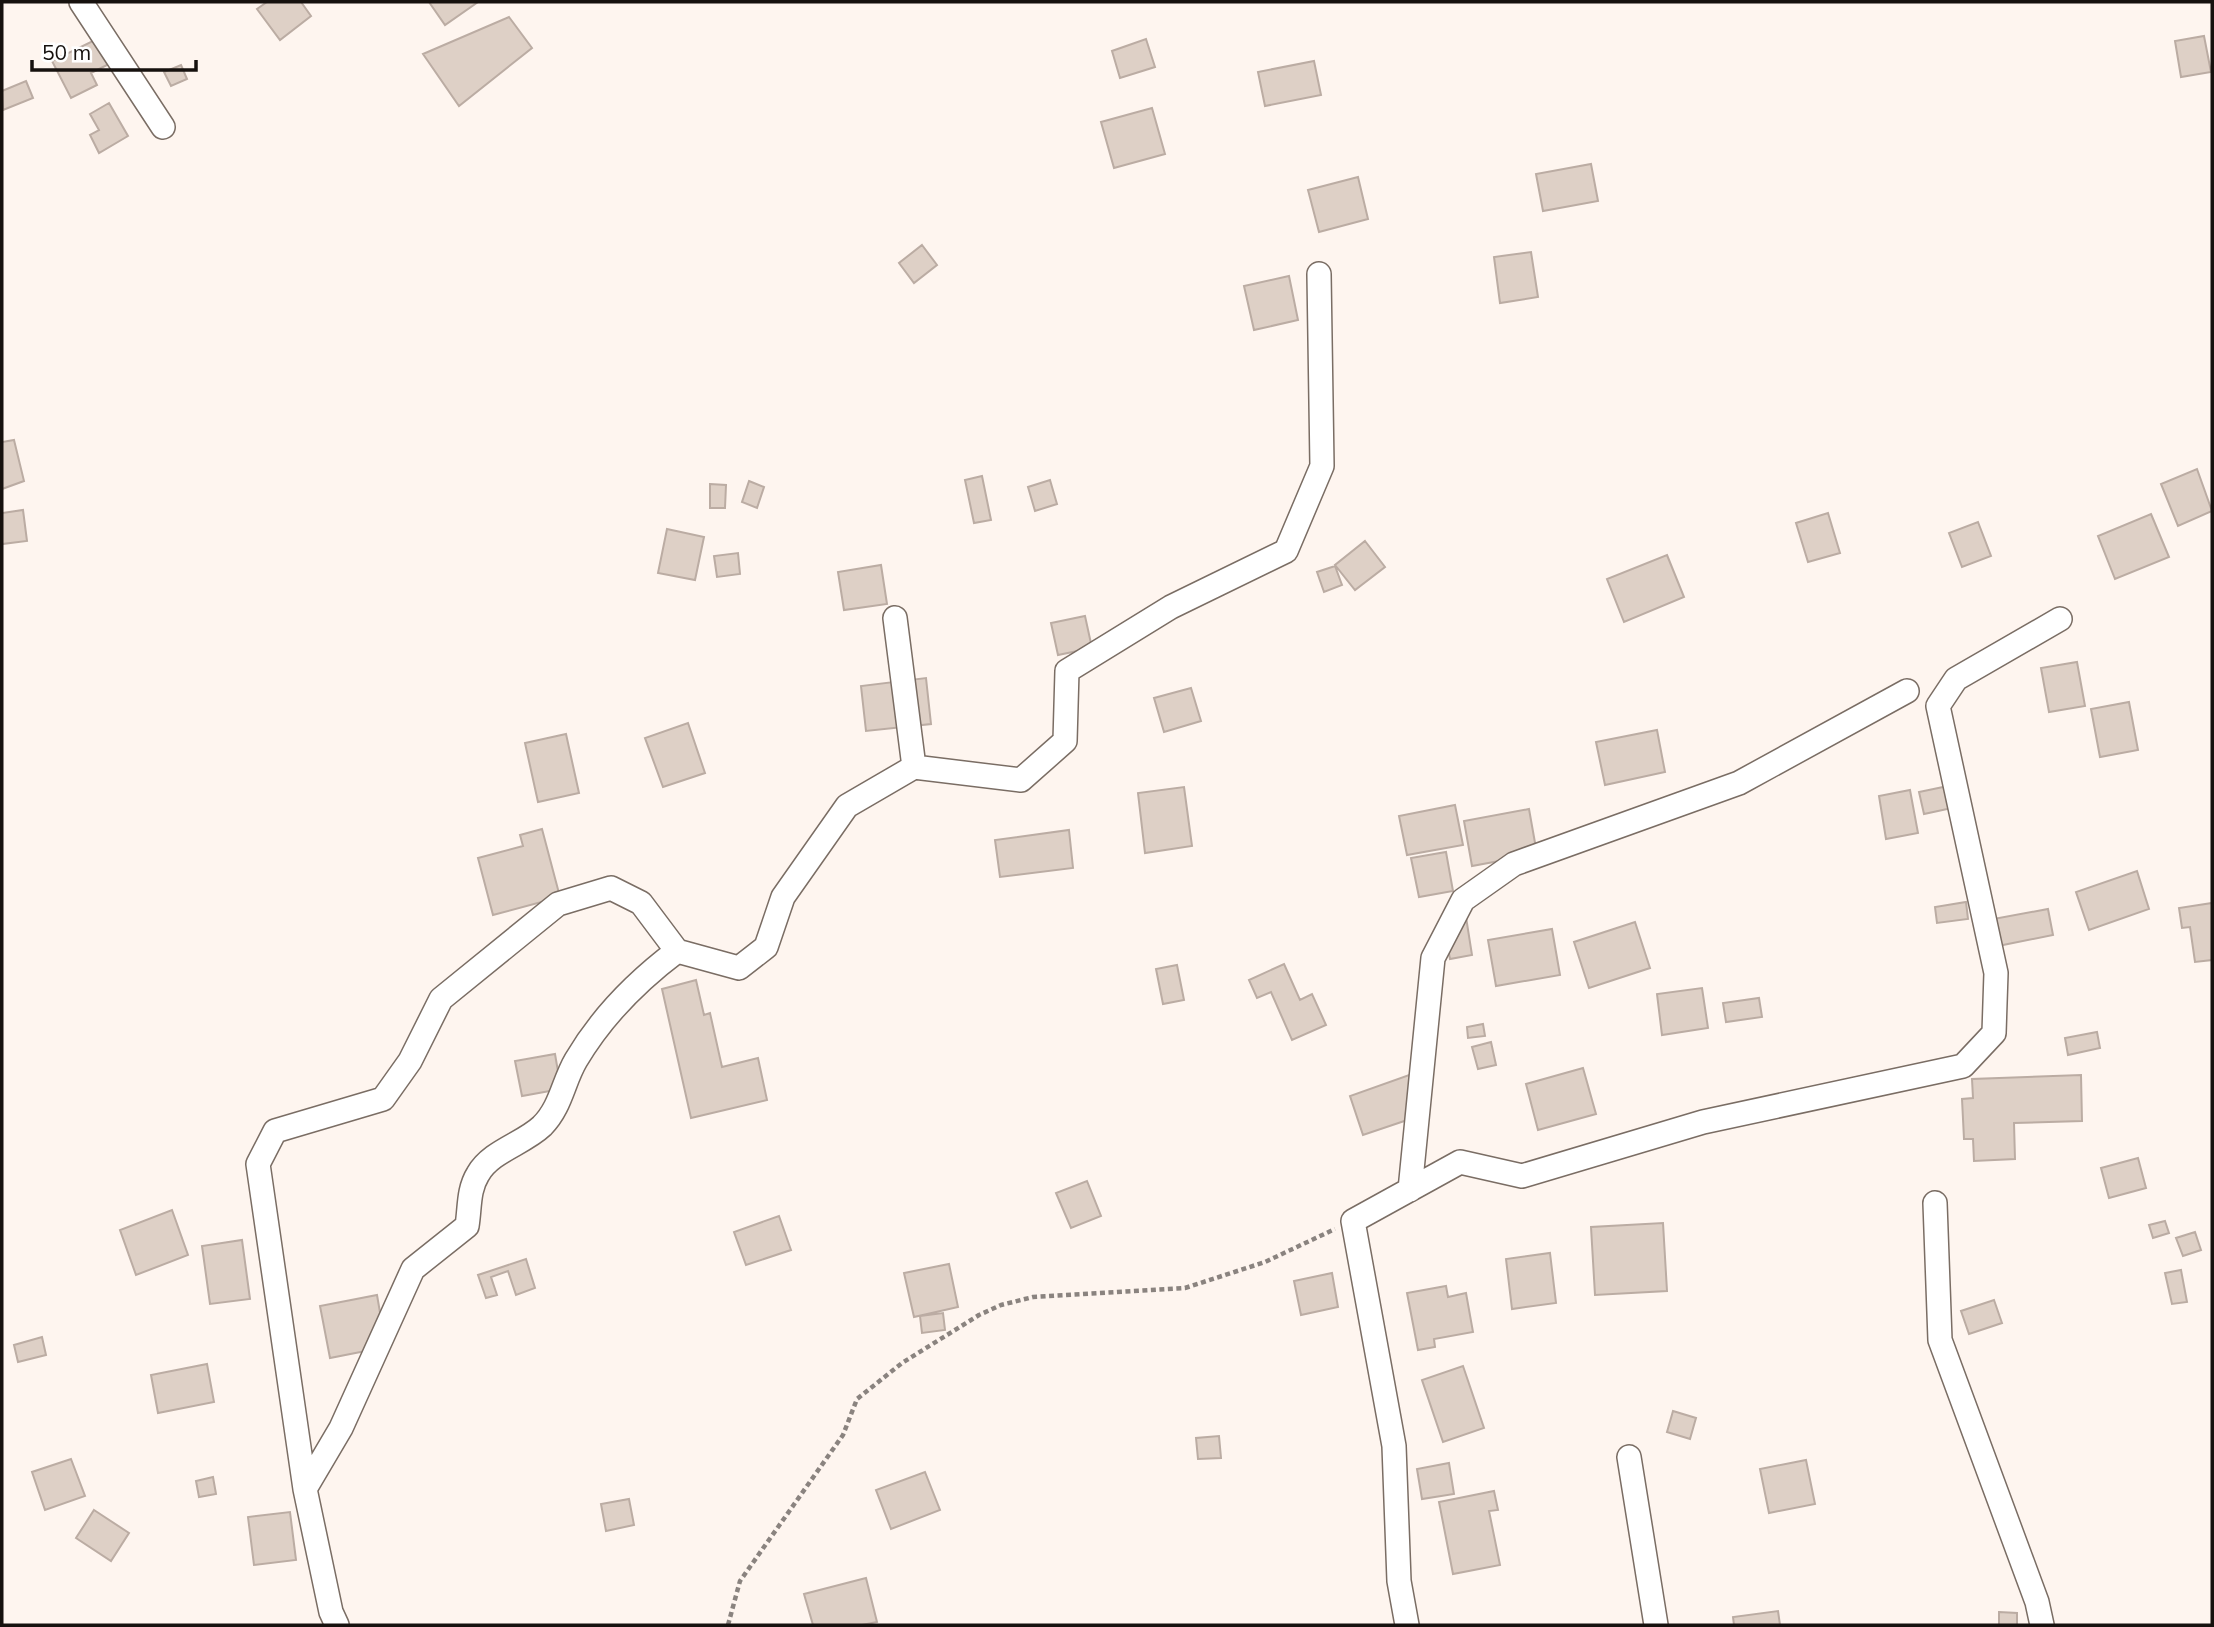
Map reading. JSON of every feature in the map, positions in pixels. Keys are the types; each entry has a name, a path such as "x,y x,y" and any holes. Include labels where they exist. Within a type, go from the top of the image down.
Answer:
{"street":[{"path":"82,2 163,127"},
{"path":"337,1625 331,1612 305,1489 258,1164 275,1131 383,1099 410,1060 441,999 558,904 611,888 641,903 677,951 739,968 766,947 783,897 847,806 914,767 1021,780 1065,741 1067,671 1171,607 1286,551 1322,466 1319,275"},
{"path":"895,618 914,767"},
{"path":"1407,1625 1399,1580 1394,1446 1353,1221 1460,1162 1522,1176 1703,1122 1963,1066 1994,1033 1996,974 1938,706 1956,679 2060,619"},
{"path":"1410,1190 1433,958 1463,900 1514,864 1739,783 1907,691"},
{"path":"305,1489 341,1428 412,1269 467,1226 470,1196 478,1173 490,1160 541,1127 558,1105 575,1062 611,1011 641,978 677,951"},
{"path":"1935,1203 1940,1340 2037,1602 2042,1625"},
{"path":"1629,1457 1656,1625"}],"path":[{"path":"728,1625 740,1581 843,1435 857,1399 912,1356 979,1315 1001,1305 1033,1297 1185,1288 1265,1262 1353,1221"}],"building":[{"path":"267,2 301,2 311,16 280,40 257,9"},
{"path":"429,2 478,2 445,25"},
{"path":"509,17 532,48 459,106 423,54"},
{"path":"2204,36 2211,72 2181,77 2175,41"},
{"path":"101,37 113,62 91,73 97,85 71,98 52,61"},
{"path":"1146,39 1155,67 1120,78 1112,51"},
{"path":"1314,61 1321,95 1265,106 1258,72"},
{"path":"181,65 187,79 171,86 164,72"},
{"path":"26,81 33,98 3,110 2,91"},
{"path":"109,103 128,136 99,153 90,135 99,130 90,114"},
{"path":"1152,108 1165,154 1114,168 1101,122"},
{"path":"1591,164 1598,201 1543,211 1536,174"},
{"path":"1358,177 1368,219 1319,232 1308,190"},
{"path":"922,245 937,265 914,283 899,263"},
{"path":"1531,252 1538,297 1500,303 1494,257"},
{"path":"1289,276 1298,320 1254,330 1244,286"},
{"path":"14,440 24,481 2,489 2,442"},
{"path":"2197,469 2212,511 2178,526 2161,484"},
{"path":"982,476 991,520 974,523 965,480"},
{"path":"1050,480 1057,504 1035,511 1028,487"},
{"path":"749,481 764,487 757,508 742,502"},
{"path":"710,484 726,485 725,508 710,508"},
{"path":"23,510 27,541 2,544 2,513"},
{"path":"1828,513 1840,553 1808,562 1796,523"},
{"path":"2151,514 2169,557 2115,579 2098,536"},
{"path":"1978,522 1991,556 1962,567 1949,533"},
{"path":"667,529 704,537 695,580 658,573"},
{"path":"1365,541 1385,567 1355,590 1335,565"},
{"path":"738,553 740,574 717,577 714,556"},
{"path":"1667,555 1684,597 1624,622 1607,579"},
{"path":"881,565 887,604 844,610 838,572"},
{"path":"1335,566 1342,585 1324,592 1317,572"},
{"path":"1085,616 1092,648 1058,655 1051,623"},
{"path":"2077,662 2085,706 2049,712 2041,668"},
{"path":"926,678 931,724 866,731 861,686"},
{"path":"1191,688 1201,721 1164,732 1154,698"},
{"path":"2129,702 2138,750 2100,757 2091,709"},
{"path":"688,723 705,773 663,787 645,738"},
{"path":"1657,730 1665,772 1605,785 1596,742"},
{"path":"566,734 579,793 538,802 525,743"},
{"path":"1948,786 1952,808 1924,814 1919,792"},
{"path":"1184,787 1192,846 1145,853 1138,793"},
{"path":"1910,790 1918,833 1886,839 1879,796"},
{"path":"1455,805 1463,845 1407,855 1399,816"},
{"path":"1529,809 1537,854 1472,866 1464,821"},
{"path":"542,829 560,897 493,915 478,858 523,846 520,835"},
{"path":"1069,830 1073,868 1000,877 995,840"},
{"path":"1446,852 1453,891 1419,897 1411,858"},
{"path":"2137,871 2149,909 2089,930 2076,892"},
{"path":"1966,902 1968,919 1937,923 1935,907"},
{"path":"2212,903 2212,960 2195,962 2190,927 2182,928 2179,908"},
{"path":"2048,909 2053,935 1993,947 1988,920"},
{"path":"1466,917 1472,955 1450,959 1443,921"},
{"path":"1635,922 1650,968 1589,988 1574,942"},
{"path":"1552,929 1560,975 1496,986 1488,940"},
{"path":"1284,964 1300,1000 1312,994 1326,1025 1292,1040 1271,992 1257,998 1249,980"},
{"path":"1177,965 1184,1000 1163,1004 1156,969"},
{"path":"696,980 704,1015 710,1013 722,1067 758,1058 767,1100 691,1118 662,989"},
{"path":"1702,988 1708,1028 1662,1035 1657,994"},
{"path":"1759,998 1762,1017 1726,1022 1723,1003"},
{"path":"1483,1024 1485,1036 1468,1038 1467,1027"},
{"path":"2097,1032 2100,1048 2068,1055 2065,1038"},
{"path":"1491,1042 1496,1065 1478,1069 1472,1047"},
{"path":"555,1054 561,1089 522,1096 515,1061"},
{"path":"1583,1068 1596,1114 1538,1130 1526,1084"},
{"path":"1412,1074 1425,1114 1363,1135 1350,1096"},
{"path":"2081,1075 2082,1121 2014,1123 2015,1159 1974,1161 1973,1139 1964,1139 1962,1099 1973,1098 1972,1079"},
{"path":"2138,1158 2146,1188 2109,1198 2101,1168"},
{"path":"1087,1181 1101,1216 1071,1228 1056,1193"},
{"path":"172,1210 188,1255 136,1275 120,1230"},
{"path":"779,1216 791,1250 746,1265 734,1232"},
{"path":"2165,1221 2169,1233 2153,1238 2149,1225"},
{"path":"1663,1223 1667,1291 1595,1295 1591,1227"},
{"path":"2195,1232 2201,1250 2183,1256 2176,1238"},
{"path":"242,1240 250,1299 210,1304 202,1246"},
{"path":"1550,1253 1556,1303 1512,1309 1506,1259"},
{"path":"526,1259 535,1288 516,1295 508,1271 491,1277 497,1295 486,1298 478,1275"},
{"path":"949,1264 958,1307 914,1317 904,1273"},
{"path":"2181,1270 2187,1302 2172,1304 2165,1273"},
{"path":"1332,1273 1338,1307 1301,1315 1294,1281"},
{"path":"1446,1286 1448,1297 1466,1293 1473,1332 1434,1339 1435,1347 1418,1350 1407,1293"},
{"path":"377,1295 386,1347 330,1358 320,1306"},
{"path":"1994,1300 2002,1323 1969,1334 1961,1311"},
{"path":"943,1313 945,1330 922,1333 920,1316"},
{"path":"42,1337 46,1355 18,1362 14,1345"},
{"path":"207,1364 214,1402 158,1413 151,1375"},
{"path":"1463,1366 1484,1428 1443,1442 1422,1380"},
{"path":"1673,1411 1696,1418 1690,1439 1667,1432"},
{"path":"1219,1436 1221,1458 1198,1459 1196,1438"},
{"path":"71,1459 85,1496 45,1510 32,1472"},
{"path":"1806,1460 1815,1504 1769,1513 1760,1469"},
{"path":"1449,1463 1454,1494 1422,1499 1417,1469"},
{"path":"925,1472 940,1510 891,1529 876,1490"},
{"path":"213,1477 216,1494 199,1497 196,1481"},
{"path":"1494,1491 1498,1510 1489,1511 1500,1565 1453,1574 1439,1502"},
{"path":"629,1499 634,1525 606,1531 601,1504"},
{"path":"94,1510 129,1533 111,1561 76,1538"},
{"path":"290,1512 296,1560 254,1565 248,1517"},
{"path":"866,1578 877,1622 862,1625 813,1625 804,1594"},
{"path":"1778,1611 1780,1625 1734,1625 1733,1617"},
{"path":"1999,1612 2017,1613 2017,1625 1999,1625"}]}
